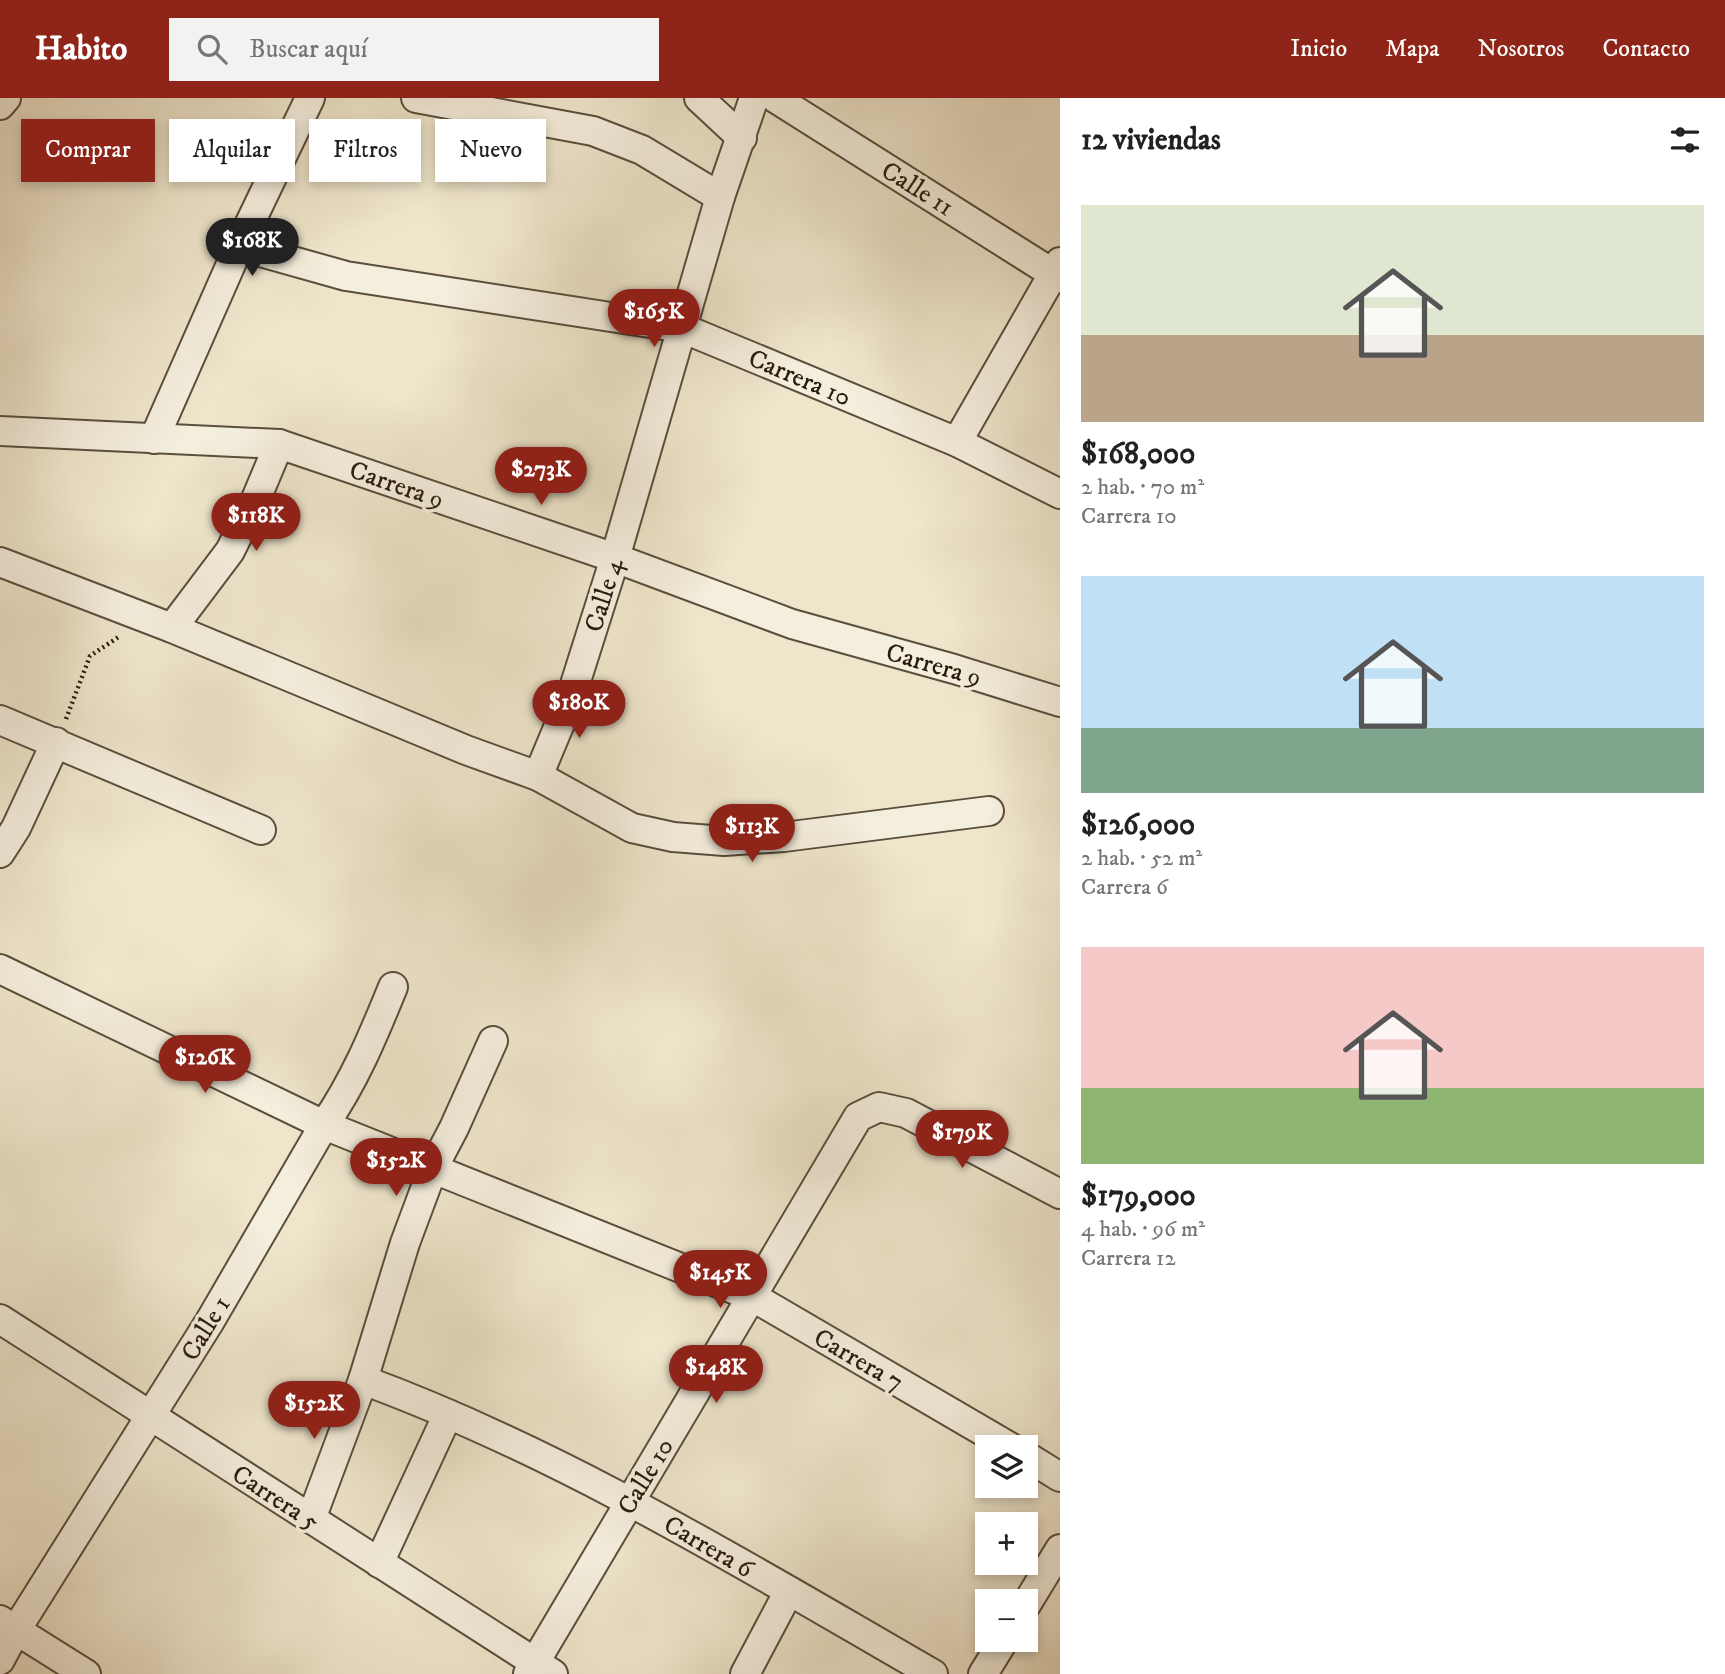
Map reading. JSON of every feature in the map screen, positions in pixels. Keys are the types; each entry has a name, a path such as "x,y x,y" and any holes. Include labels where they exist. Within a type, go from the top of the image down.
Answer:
{"street":[{"path":"0,105 6,98"},
{"path":"154,439 239,246 310,98"},
{"path":"416,98 593,131 642,150 720,197"},
{"path":"699,98 742,138"},
{"name":"Calle 4","path":"538,776 571,697 615,558 720,197 754,98"},
{"name":"Calle 11","path":"775,98 1058,271"},
{"name":"Carrera 10","path":"239,246 346,276 682,328 957,442 1060,494"},
{"path":"957,442 1058,271"},
{"name":"Carrera 9","path":"0,431 279,443 615,558 792,624 1060,702"},
{"path":"159,623 230,551 256,499 279,443"},
{"path":"0,562 159,623 466,750 538,776 632,828 673,837 724,841 785,838 989,811"},
{"path":"0,720 261,830"},
{"path":"0,853 16,828 56,742"},
{"path":"0,969 324,1125 433,1168"},
{"name":"Calle 1","path":"0,1660 8,1625 150,1416 344,1096 362,1062 393,987"},
{"path":"311,1519 363,1380 405,1243 433,1168 454,1129 493,1041"},
{"name":"Calle 10","path":"539,1670 629,1501 858,1117 879,1107 906,1112 1060,1194"},
{"name":"Carrera 7","path":"433,1168 753,1297 989,1435"},
{"name":"Carrera 5","path":"0,1319 379,1563 539,1670"},
{"name":"Carrera 6","path":"363,1380 448,1414 629,1501 933,1674"},
{"path":"379,1563 448,1414"},
{"path":"1038,1463 1060,1477"},
{"path":"1036,1589 1060,1549"},
{"path":"745,1674 789,1591"},
{"path":"8,1625 86,1674"},
{"path":"983,1674 997,1652"}],"path":[{"path":"56,742 90,656 159,623"}]}
